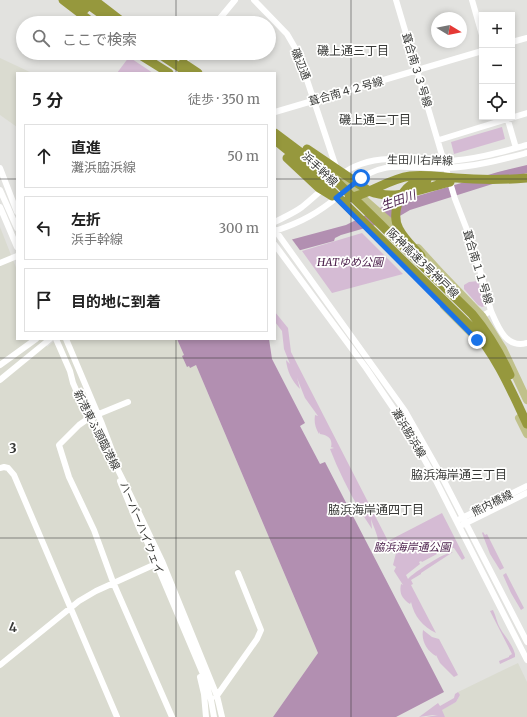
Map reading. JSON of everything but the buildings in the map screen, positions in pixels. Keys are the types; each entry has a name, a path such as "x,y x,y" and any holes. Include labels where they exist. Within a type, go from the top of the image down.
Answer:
{"highway":[{"path":"63,0 85,16"},
{"path":"72,0 94,16"},
{"path":"82,0 104,16"},
{"path":"94,0 114,16"},
{"path":"151,60 169,72"},
{"path":"154,60 175,72"},
{"path":"168,60 186,72"},
{"path":"179,60 197,72"},
{"path":"276,136 292,140 369,191 380,195 402,195 450,183"},
{"name":"阪神高速3号神戸線","path":"276,137 327,172 464,306 480,324 499,351 527,410"},
{"name":"阪神高速3号神戸線","path":"276,137 462,316 479,336 502,371 527,424"},
{"path":"276,148 319,188 334,196 349,198 410,176 487,180 527,178"},
{"path":"441,177 414,183 409,187 400,198 397,206 396,220 398,227 405,238 444,280 464,306"},
{"path":"339,196 361,211 464,314 479,336"}],"main road":[{"path":"72,0 91,16"},
{"path":"86,0 112,16"},
{"path":"175,60 192,72"},
{"name":"浜手幹線","path":"276,137 317,160 340,176 420,249 482,316 503,349 527,400"},
{"name":"浜手幹線","path":"276,137 339,196 350,213 367,231 477,340 491,359 527,434"}],"street":[{"path":"222,16 235,0"},
{"name":"磯辺通","path":"254,0 270,16"},
{"name":"葺合南３３号線","path":"396,0 439,140 446,168"},
{"path":"472,0 479,24"},
{"name":"磯辺通","path":"276,23 287,34 298,53 340,176"},
{"path":"515,41 527,38"},
{"name":"葺合南４２号線","path":"276,112 479,52"},
{"path":"182,65 186,60"},
{"path":"515,116 527,113"},
{"path":"439,140 501,120"},
{"path":"508,120 516,148"},
{"name":"磯辺通","path":"317,160 322,161 328,154 327,140"},
{"name":"生田川右岸線","path":"340,176 359,164 382,158 445,161 476,158 527,145"},
{"name":"生田川右岸線","path":"350,186 368,174 381,168 402,166 446,168 488,163 527,153"},
{"path":"0,168 16,209"},
{"name":"葺合南１１号線","path":"446,168 474,248 491,311 497,325 508,341 515,344 527,344"},
{"path":"276,221 297,210 340,176"},
{"path":"0,183 16,220"},
{"name":"灘浜脇浜線","path":"276,231 304,221 316,214 350,186"},
{"path":"0,190 16,226"},
{"path":"0,207 16,245"},
{"name":"灘浜脇浜線","path":"276,232 405,411 429,451 527,642"},
{"name":"灘浜脇浜線","path":"276,246 392,405 425,459 527,660"},
{"path":"0,263 16,256"},
{"path":"482,316 491,311"},
{"path":"0,365 35,340"},
{"path":"0,380 49,340"},
{"name":"新港東ふ頭臨港線","path":"56,340 70,371 73,383 89,418 102,438 162,561 217,696 222,717"},
{"name":"ハーバーハイウェイ","path":"65,340 100,424 124,492 198,669 204,694 206,717"},
{"name":"ハーバーハイウェイ","path":"65,340 102,424 126,490 203,674 211,700 214,717"},
{"path":"128,402 89,418 79,425 59,444 67,473 94,530 114,582 172,717"},
{"path":"0,468 8,468 14,475 117,717"},
{"name":"熊内橋線","path":"460,527 464,520 527,486"},
{"name":"熊内橋線","path":"456,521 464,520 527,493"},
{"path":"0,664 79,601 114,582 162,561"},
{"path":"203,717 257,639 261,630 238,573"}],"shaded area":[{"path":"0,58 30,72 16,72 16,126 0,115"},
{"path":"527,165 527,173 410,210 393,220 341,235 335,238 334,241 276,257 276,244 346,225 384,206 498,172"},
{"path":"0,227 16,267 16,340 44,340 47,347 56,340 177,340 184,355 196,365 318,653 273,717 0,717"},
{"path":"177,340 269,340 272,359 305,423 300,426 320,464 325,462 444,692 396,717 273,717 318,653 196,365 190,368 189,366 187,367 182,356 184,355"},
{"path":"518,663 527,682 527,717 445,717 441,710 456,702 460,695 458,692"}],"green space":[{"path":"127,60 134,60 152,72 118,72"},
{"path":"502,127 505,139 454,154 451,142"},
{"name":"HATゆめ公園","path":"362,233 403,274 332,293 302,251"},
{"path":"478,281 486,300 485,306 482,307 478,305 464,289 464,285 469,282"},
{"name":"脇浜海岸通公園","path":"276,313 288,328 291,352 388,541 442,513 465,558 462,560 454,548 448,548 422,562 419,562 420,564 406,575 408,579 416,572 443,555 453,552 411,580 413,584 411,585 436,633 431,631 423,624 414,612 411,602 410,604 403,598 400,590 401,584 403,585 394,571 396,567 393,565 396,553 390,547 378,543 377,535 371,519 372,529 354,500 339,470 330,449 334,448 331,447 331,440 328,436 320,434 320,432 319,434 315,424 315,415 318,416 305,398 297,378 300,389 292,379 289,372 286,360 290,364 284,349 282,331 276,323"},
{"path":"483,532 485,535 487,534 504,568 500,570 490,554 482,533"},
{"path":"506,573 524,608 521,610 503,575"},
{"path":"493,610 499,626 515,654 515,657 500,664 499,661 509,657 512,654 490,611"},
{"path":"423,630 432,637 439,639 458,675 454,677 440,663 436,655 427,648 423,638"},
{"path":"458,692 460,695 456,702 442,710 445,717 426,717 438,715 433,715 419,717 438,703 440,706 454,698 455,694"}],"pier":[{"path":"291,238 302,253 276,259 276,242"}],"district":[{"name":"磯上通三丁目","path":"353,50"},
{"name":"磯上通二丁目","path":"375,119"},
{"name":"脇浜海岸通三丁目","path":"459,474"},
{"name":"脇浜海岸通四丁目","path":"376,509"}],"route":[{"path":"361,178 336,198 477,340"}],"water label":[{"name":"生田川","path":"398,200"}]}
